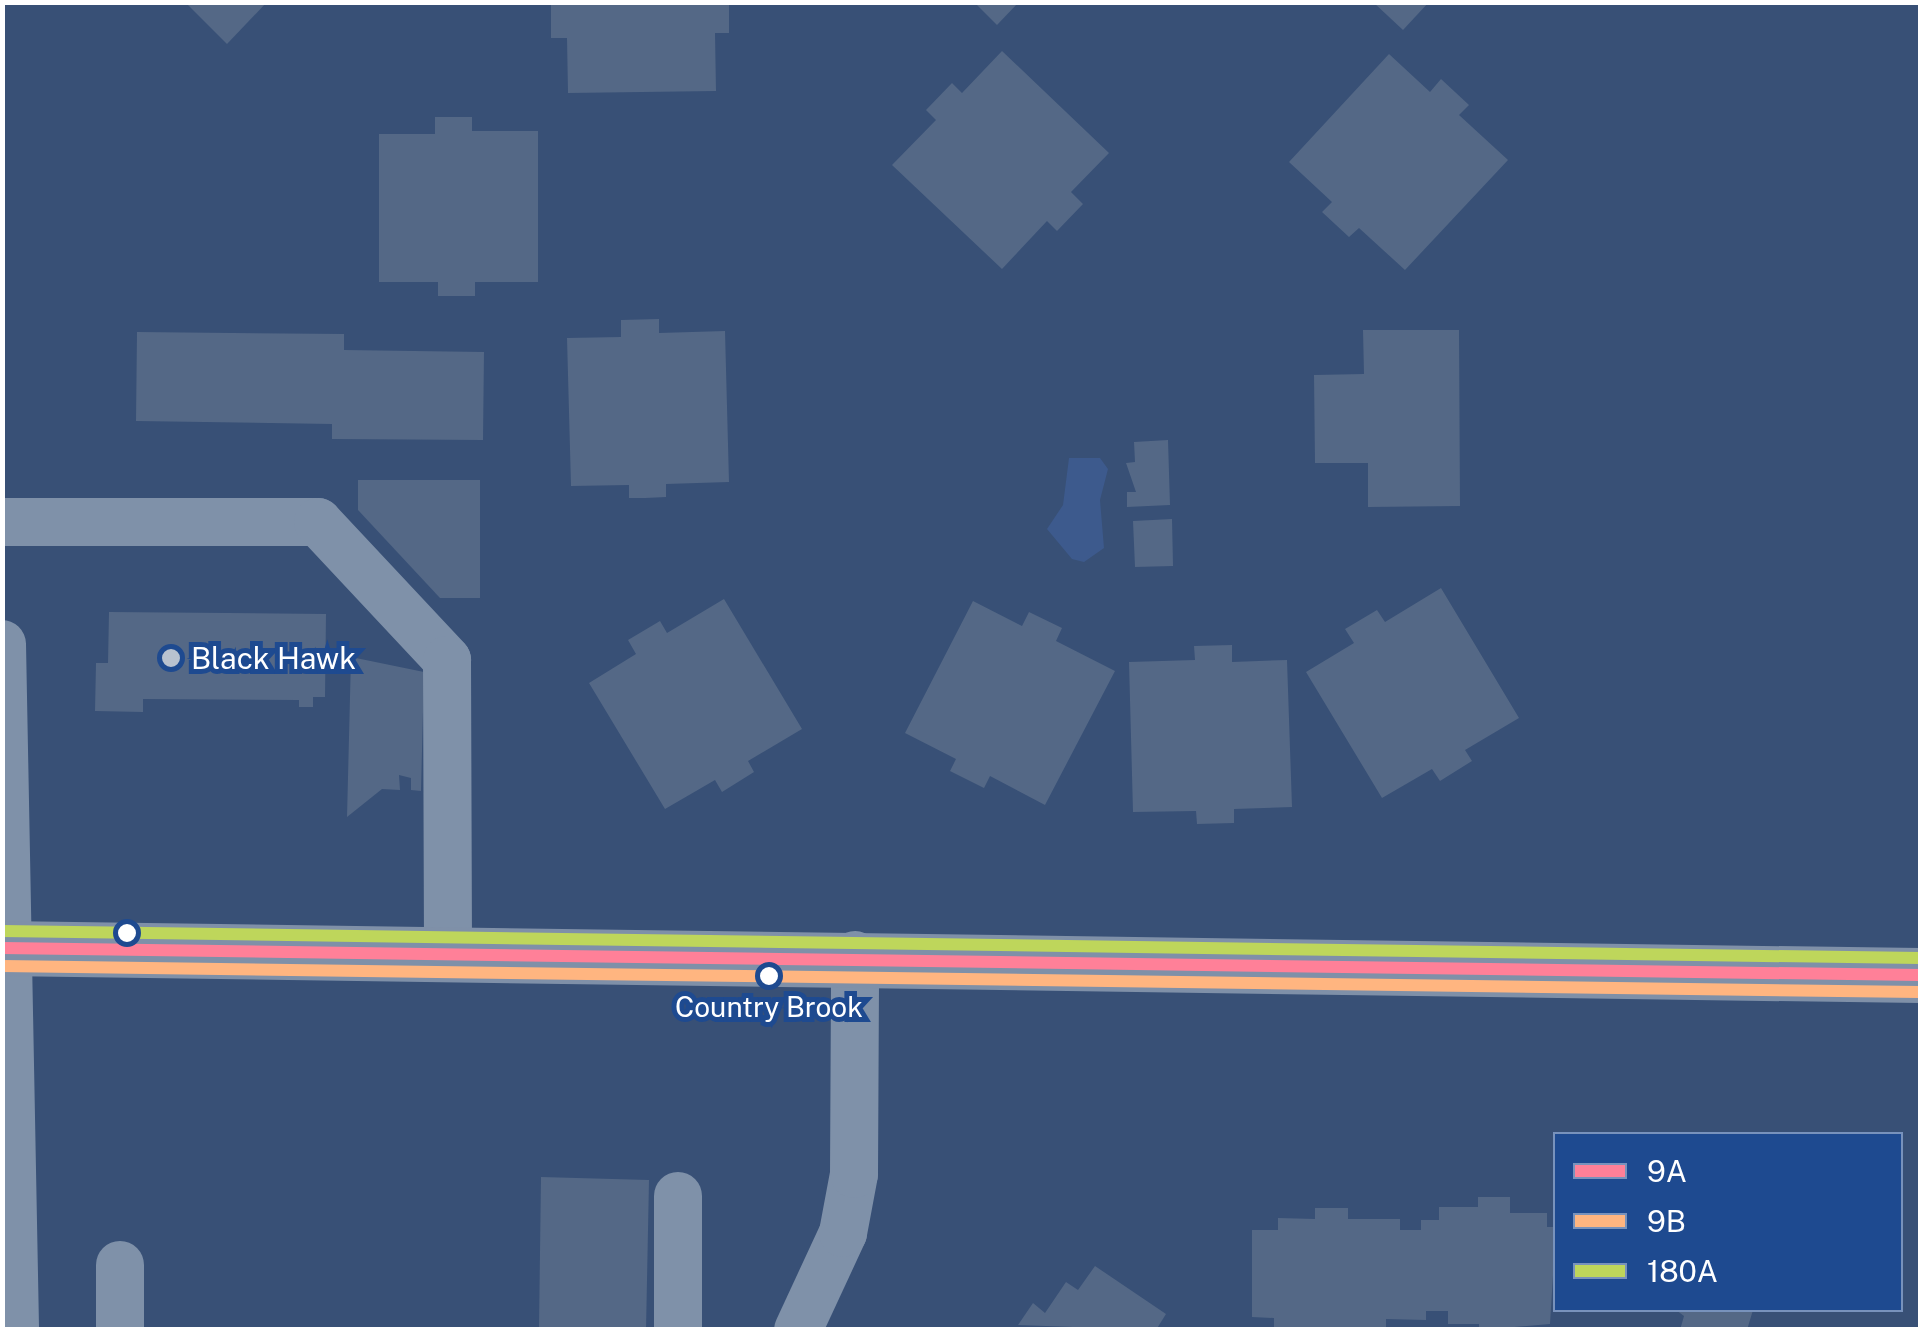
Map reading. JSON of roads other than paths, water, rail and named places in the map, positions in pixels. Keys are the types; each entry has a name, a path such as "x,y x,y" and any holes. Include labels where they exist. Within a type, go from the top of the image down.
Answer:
{"main road":[{"path":"4,948 855,956 1920,974"}],"street":[{"path":"2,522 318,522 447,660 448,952"},
{"path":"2,644 4,948 15,1330"},
{"path":"798,1330 844,1233 854,1174 855,956"},
{"path":"678,1196 678,1330"},
{"path":"120,1265 120,1330"}],"water":[{"path":"1069,458 1100,458 1108,469 1100,500 1104,548 1084,562 1072,559 1047,529 1063,505"}],"place":[{"name":"Black Hawk","path":"171,658"},
{"name":"Country Brook","path":"769,976"}]}
